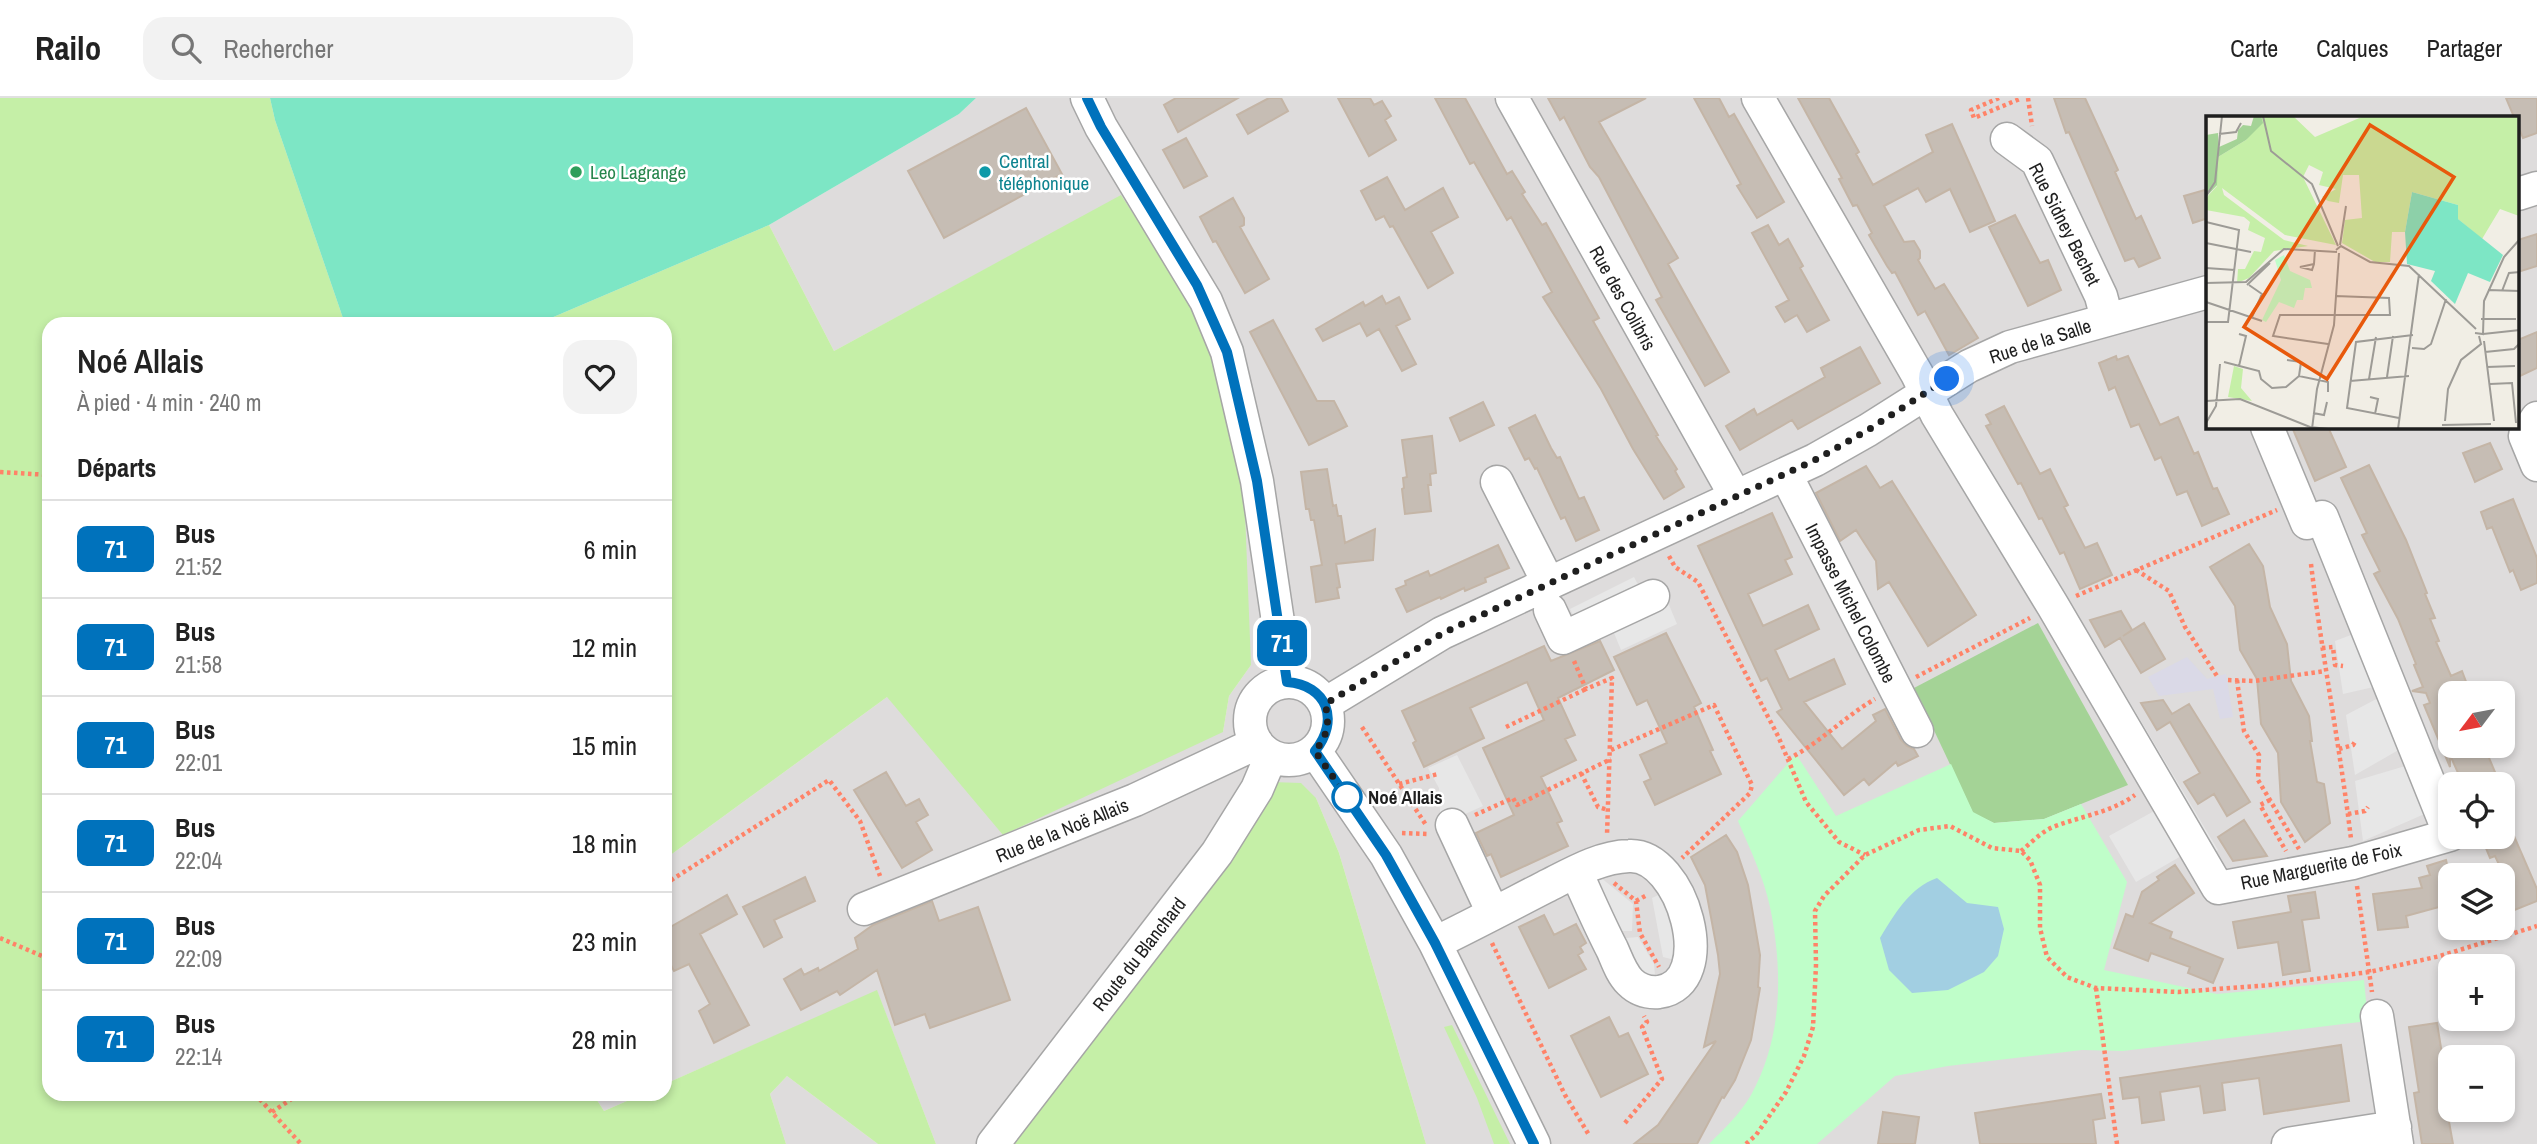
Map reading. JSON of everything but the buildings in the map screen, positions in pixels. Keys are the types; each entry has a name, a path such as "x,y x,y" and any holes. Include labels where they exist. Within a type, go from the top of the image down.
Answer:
{"street":[{"path":"1087,98 1101,127 1206,301 1227,352 1257,481 1287,682"},
{"name":"Rue des Colibris","path":"1512,98 1735,497"},
{"path":"1758,98 1811,187 1925,392"},
{"name":"Rue Sidney Bechet","path":"2007,139 2037,161 2101,296 2107,319"},
{"path":"2520,193 2537,188"},
{"name":"Rue de la Salle","path":"1325,704 1443,633 1554,611 1657,534 1786,475 1868,430 1969,366 2011,347 2206,293"},
{"name":"Rue Marguerite de Foix","path":"1925,392 2218,888 2353,863 2450,835 2322,517 2307,523 2268,429"},
{"path":"2537,418 2525,436 2537,466"},
{"name":"Impasse Michel Colombe","path":"1786,475 1917,731"},
{"path":"1497,482 1554,611 1653,596"},
{"path":"1287,682 1309,687 1325,704 1328,729 1323,741 1315,751 1295,760 1285,760 1264,749 1252,730 1254,704 1262,693 1273,685 1287,682"},
{"name":"Rue de la Noë Allais","path":"876,904 1264,749"},
{"name":"Route du Blanchard","path":"993,1144 1217,853 1257,789 1264,749"},
{"path":"1315,751 1386,855 1435,943 1534,1144"},
{"path":"1452,825 1492,927"},
{"path":"1435,943 1492,927 1591,866 1632,855 1652,863 1665,874 1683,907 1691,953 1688,970 1677,984 1661,992 1642,991 1624,974 1591,866"},
{"path":"2288,1144 2396,1135 2375,1005"}],"path":[{"path":"1999,98 1971,110 1974,118 2022,98"},
{"path":"0,472 42,475"},
{"path":"1657,534 1675,567 1698,582 1778,736 1806,802 1839,842 1865,855"},
{"path":"2311,561 2375,1005"},
{"path":"2136,570 2169,591 2185,626 2217,677"},
{"path":"1554,611 1586,689"},
{"path":"2322,648 2333,647 2335,666 2343,666"},
{"path":"2228,680 2254,681 2325,671"},
{"path":"1506,727 1612,678 1608,810 1591,866 1636,901 1640,933 1658,964 1661,992 1644,1016 1647,1022 1642,1027 1662,1079 1625,1123"},
{"path":"2238,680 2244,731 2259,755 2258,780 2303,856"},
{"path":"1611,750 1714,705 1752,785 1750,793 1684,855 1671,883 1636,901"},
{"path":"1362,727 1432,834 1391,832"},
{"path":"2339,749 2353,745 2356,740"},
{"path":"1452,825 1513,798 1517,805 1611,759"},
{"path":"1581,773 1598,807 1608,810"},
{"path":"1399,783 1438,774"},
{"path":"672,880 829,780 860,821 876,904"},
{"path":"2021,851 2050,828 2111,809 2155,780"},
{"path":"2270,800 2260,805 2290,858"},
{"path":"2348,814 2365,811 2368,807"},
{"path":"1746,1144 1756,1135 1786,1092 1804,1056 1812,1027 1816,965 1815,911 1824,896 1865,855 1919,830 1950,827 1992,848 2021,851 2030,860 2040,885 2039,928 2047,957 2067,977 2096,988 2178,992 2270,985 2369,972 2440,956 2537,926"},
{"path":"1492,927 1565,1095 1589,1135"},
{"path":"0,938 42,956"},
{"path":"2096,988 2117,1144"},
{"path":"262,1101 301,1144"},
{"path":"272,1112 288,1101"}],"shaded area":[{"path":"976,98 2537,98 2537,1144 1426,1144 1339,853 1316,798 1231,849 1013,1144 936,1144 877,991 672,1081 672,854 887,697 1223,732 1229,696 1251,665 1121,196 834,351 769,225 959,114"},
{"path":"1634,577 1643,594 1661,586 1677,624 1621,650 1614,633 1579,626 1570,609"},
{"path":"2359,632 2378,686 2343,694 2335,641"},
{"path":"2089,634 2218,850 2212,853 2083,638"},
{"path":"2187,657 2207,679 2226,674 2233,717 2220,719 2213,689 2159,696 2148,677"},
{"path":"2382,696 2402,748 2355,775 2346,715"},
{"path":"1457,755 1483,806 1445,823 1440,811 1439,788 1428,768"},
{"path":"2412,764 2429,812 2363,841 2355,781"},
{"path":"2156,810 2183,855 2136,882 2109,836"},
{"path":"1600,877 1633,904 1632,931 1611,931 1589,883"},
{"path":"1669,890 1683,962 1663,957 1652,898"},
{"path":"1638,937 1654,964 1656,987 1641,985 1615,939"},
{"path":"787,1076 878,1144 786,1144 770,1094"},
{"path":"598,1101 627,1101 604,1111"}],"green space":[{"path":"0,98 270,98 275,120 343,317 42,317 42,1101 598,1101 604,1111 627,1101 672,1101 672,1081 877,990 936,1144 878,1144 787,1076 770,1094 786,1144 0,1144"},
{"name":"Leo Lagrange","path":"270,98 976,98 959,114 769,225 553,317 343,317 275,120"},
{"path":"1121,195 1206,326 1244,487 1251,665 1229,696 1223,732 1003,835 887,697 672,854 672,317 553,317 769,225 834,351"},
{"path":"2038,623 2128,785 2044,819 1994,823 1973,813 1914,688"},
{"path":"1796,754 1836,816 1951,764 1973,812 1994,823 2044,819 2081,804 2127,882 2104,970 2217,994 2364,980 2368,1021 2123,1051 2082,1050 1948,1066 1895,1076 1817,1144 1709,1144 1737,1115 1751,1095 1762,1073 1775,1027 1777,955 1770,907 1760,874 1738,821"},
{"path":"1272,782 1301,783 1316,798 1339,853 1426,1144 1013,1144 1231,849"},
{"path":"1452,1025 1510,1144 1494,1144 1477,1098 1444,1027"}],"water":[{"path":"1937,878 1967,903 1998,907 2004,929 1998,956 1984,972 1948,990 1912,993 1889,970 1880,938 1911,895 1927,882"}],"bus line":[{"name":"71","path":"1087,98 1101,127 1206,301 1227,352 1257,481 1287,682 1309,687 1325,704 1328,717 1328,729 1315,751 1386,855 1435,943 1534,1144"}],"place":[{"name":"Leo Lagrange","path":"576,172"},
{"name":"Central téléphonique","path":"985,172"},
{"name":"Noé Allais","path":"1347,797"}],"route":[{"path":"1347,797 1315,751 1328,729 1325,704 1443,633 1815,460 1868,430 1947,379"}]}
